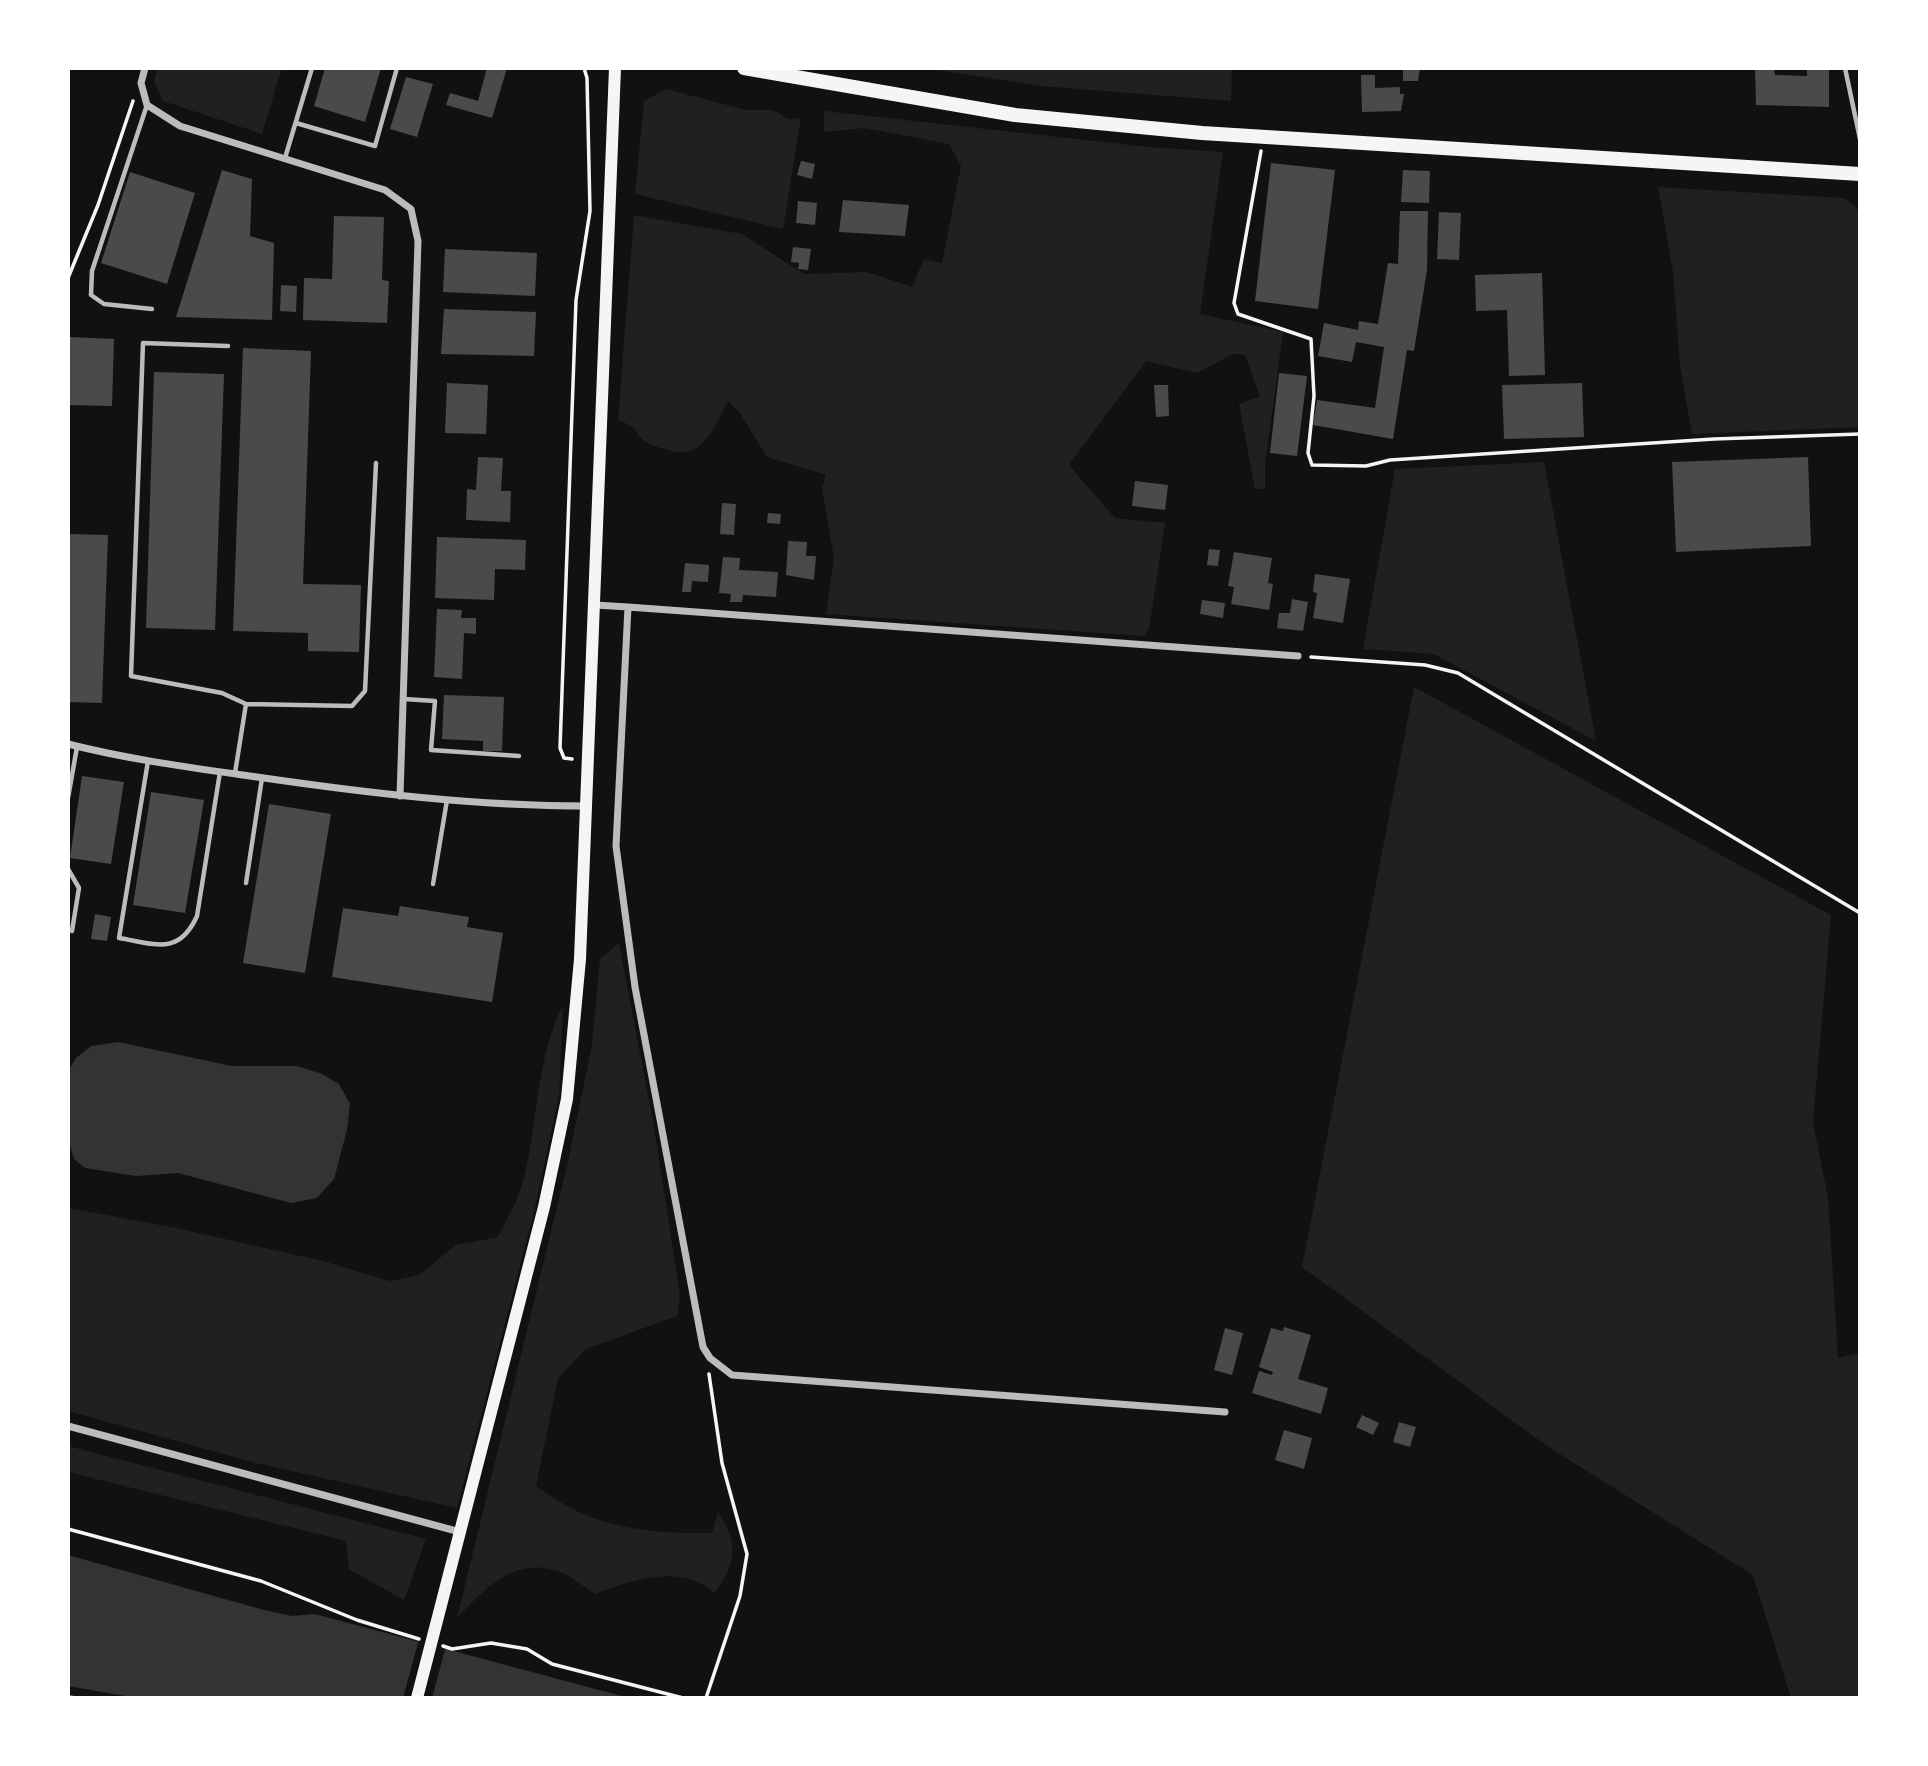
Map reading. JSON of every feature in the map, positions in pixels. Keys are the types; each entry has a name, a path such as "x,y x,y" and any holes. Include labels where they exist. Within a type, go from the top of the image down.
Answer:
{"main road":[{"path":"417,1698 544,1207 567,1099 580,959 615,68"},
{"path":"744,68 1015,115 1264,136 1860,174"}],"street":[{"path":"145,68 141,83 147,105 180,127 385,190 411,209 418,241 400,796"},
{"path":"595,605 1298,656"},
{"path":"628,607 616,846 635,987 666,1157 702,1347 710,1358 732,1375 1225,1412"},
{"path":"68,744 148,761 400,796 515,806 587,806"},
{"path":"68,1426 460,1532"}],"lane":[{"path":"285,159 312,68"},
{"path":"296,123 375,146 397,68"},
{"path":"1845,68 1860,139"},
{"path":"147,105 93,271 91,295 104,304 152,309"},
{"path":"228,346 143,343 131,676 222,692 246,704 352,706 365,691 376,463"},
{"path":"403,699 435,701 431,750 519,756"},
{"path":"234,774 246,704"},
{"path":"68,798 77,747"},
{"path":"148,761 118,938 170,946 188,934 197,916 220,772"},
{"path":"246,883 262,778"},
{"path":"433,884 447,800"},
{"path":"68,869 79,888 72,931"}],"path":[{"path":"584,68 590,211 576,300 560,748 564,758 589,760"},
{"path":"68,278 98,205 123,124 141,83"},
{"path":"1264,136 1234,303 1238,314 1311,339 1314,397 1308,453 1312,465 1366,466 1390,460 1714,439 1860,434"},
{"path":"1298,656 1425,666 1458,673 1860,913"},
{"path":"706,1698 740,1596 747,1553 722,1463 709,1384 710,1358"},
{"path":"68,1530 261,1581 357,1619 422,1639"},
{"path":"433,1638 452,1648 491,1643 527,1649 552,1664 684,1698"},
{"path":"68,1697 76,1698"}],"shaded area":[{"path":"157,68 282,68 262,134 163,101 154,82"},
{"path":"925,68 1232,68 1231,101 1041,86"},
{"path":"666,89 746,110 773,110 788,119 801,118 783,229 635,194 644,101"},
{"path":"824,111 1148,147 1223,152 1200,314 1283,332 1265,465 1265,489 1255,489 1239,404 1260,396 1245,355 1233,354 1197,373 1146,361 1069,465 1115,518 1165,523 1149,629 1144,636 826,614 834,558 822,489 826,475 767,457 740,413 728,401 712,431 691,451 668,450 649,444 631,426 618,420 634,215 742,234 804,274 867,272 912,287 924,259 942,263 961,166 949,144 865,128 824,132"},
{"path":"1658,187 1844,198 1855,206 1860,214 1860,427 1692,434 1680,366 1673,272"},
{"path":"1544,462 1596,741 1434,654 1363,649 1395,469"},
{"path":"1414,687 1831,915 1813,1122 1828,1198 1838,1358 1860,1353 1860,1698 1791,1698 1753,1575 1547,1446 1302,1267"},
{"path":"619,943 653,1121 680,1295 677,1316 586,1349 558,1378 536,1486 557,1500 598,1520 641,1530 712,1533 718,1512 732,1544 731,1563 714,1593 701,1584 672,1576 640,1580 595,1594 558,1571 527,1568 501,1578 457,1618 567,1166 592,1045 600,959"},
{"path":"563,1005 559,1096 534,1212 457,1508 256,1463 68,1411 68,1208 176,1228 323,1261 390,1281 419,1275 456,1245 498,1237 521,1188 547,1049"},
{"path":"118,1042 232,1066 296,1066 320,1073 339,1084 350,1104 347,1130 334,1179 317,1198 291,1203 178,1173 136,1176 85,1168 74,1159 68,1139 68,1071 76,1058 91,1046"},
{"path":"68,1446 426,1539 404,1600 349,1569 346,1541 68,1472"},
{"path":"68,1555 264,1610 292,1616 315,1614 629,1698 136,1698 68,1686"}],"pier":[{"path":"419,1639 446,1646 432,1698 403,1698"}],"building":[{"path":"325,68 381,68 365,122 314,106"},
{"path":"487,68 507,68 492,118 446,105 450,93 478,101"},
{"path":"1403,68 1420,68 1418,81 1403,81"},
{"path":"1755,68 1774,68 1775,75 1807,76 1807,68 1829,68 1829,107 1756,105"},
{"path":"1361,75 1375,75 1375,88 1400,87 1400,94 1404,94 1401,111 1362,112"},
{"path":"406,77 433,84 417,137 390,129"},
{"path":"801,161 815,164 812,179 797,175"},
{"path":"1271,163 1335,170 1318,309 1255,301"},
{"path":"222,170 252,179 250,236 274,243 272,320 176,317"},
{"path":"1403,170 1430,171 1429,203 1401,202"},
{"path":"130,172 195,193 167,284 101,263"},
{"path":"843,200 909,205 905,236 839,232"},
{"path":"798,201 817,203 815,225 796,223"},
{"path":"1400,211 1428,211 1427,270 1414,351 1407,350 1393,439 1313,425 1317,400 1375,408 1384,347 1356,342 1352,362 1318,356 1324,323 1358,330 1359,321 1378,324 1388,263 1398,264"},
{"path":"1439,212 1461,213 1459,260 1437,259"},
{"path":"334,216 384,217 382,280 389,281 387,323 303,320 304,278 332,279"},
{"path":"793,247 811,249 808,270 798,269 799,263 791,262"},
{"path":"445,249 537,253 535,296 443,292"},
{"path":"1542,273 1545,375 1509,376 1507,310 1476,311 1475,275"},
{"path":"281,285 297,286 296,312 280,311"},
{"path":"444,309 536,312 534,356 441,354"},
{"path":"68,337 114,339 112,406 68,405"},
{"path":"243,348 311,351 303,584 361,585 359,652 308,651 308,633 233,631"},
{"path":"154,372 224,374 215,630 146,628"},
{"path":"1279,373 1307,376 1297,456 1270,453"},
{"path":"447,383 488,385 486,434 445,433"},
{"path":"1582,383 1584,437 1504,439 1502,385"},
{"path":"1154,385 1168,385 1169,416 1156,417"},
{"path":"478,457 503,458 501,491 511,491 510,522 466,520 467,489 476,490"},
{"path":"1808,457 1811,546 1676,552 1672,462"},
{"path":"1135,481 1168,485 1165,510 1132,506"},
{"path":"722,503 736,504 734,535 720,534"},
{"path":"768,513 781,514 780,524 767,523"},
{"path":"68,534 108,535 102,703 68,702"},
{"path":"437,537 526,540 525,570 495,569 494,600 435,598"},
{"path":"788,541 807,542 806,556 816,556 814,580 786,575"},
{"path":"1209,549 1220,550 1218,566 1207,565"},
{"path":"1234,552 1272,558 1268,583 1273,584 1269,610 1231,604 1234,587 1228,586"},
{"path":"723,557 740,558 739,570 778,572 776,597 743,595 742,602 730,602 731,594 719,593"},
{"path":"685,563 709,565 708,582 692,581 691,592 682,592"},
{"path":"1315,574 1350,579 1343,623 1313,618 1317,593 1313,592"},
{"path":"1292,599 1308,602 1303,631 1277,628 1279,613 1290,613"},
{"path":"1202,600 1225,603 1223,618 1200,614"},
{"path":"437,609 462,610 461,618 476,618 476,634 464,633 462,679 434,677"},
{"path":"444,695 504,697 502,751 483,751 483,741 442,739"},
{"path":"82,776 124,782 111,864 70,858"},
{"path":"151,792 204,800 185,913 133,905"},
{"path":"269,804 331,814 305,973 243,963"},
{"path":"400,906 469,917 467,927 503,933 492,1002 332,977 343,908 398,916"},
{"path":"95,914 111,917 107,941 91,939"},
{"path":"1284,1327 1311,1335 1298,1379 1328,1388 1321,1414 1252,1393 1259,1371 1272,1375 1273,1372 1259,1367 1271,1328 1283,1331"},
{"path":"1225,1328 1243,1333 1232,1375 1214,1370"},
{"path":"1362,1415 1379,1423 1373,1435 1356,1427"},
{"path":"1399,1422 1416,1427 1410,1447 1393,1442"},
{"path":"1284,1430 1312,1438 1304,1469 1275,1460"}]}
